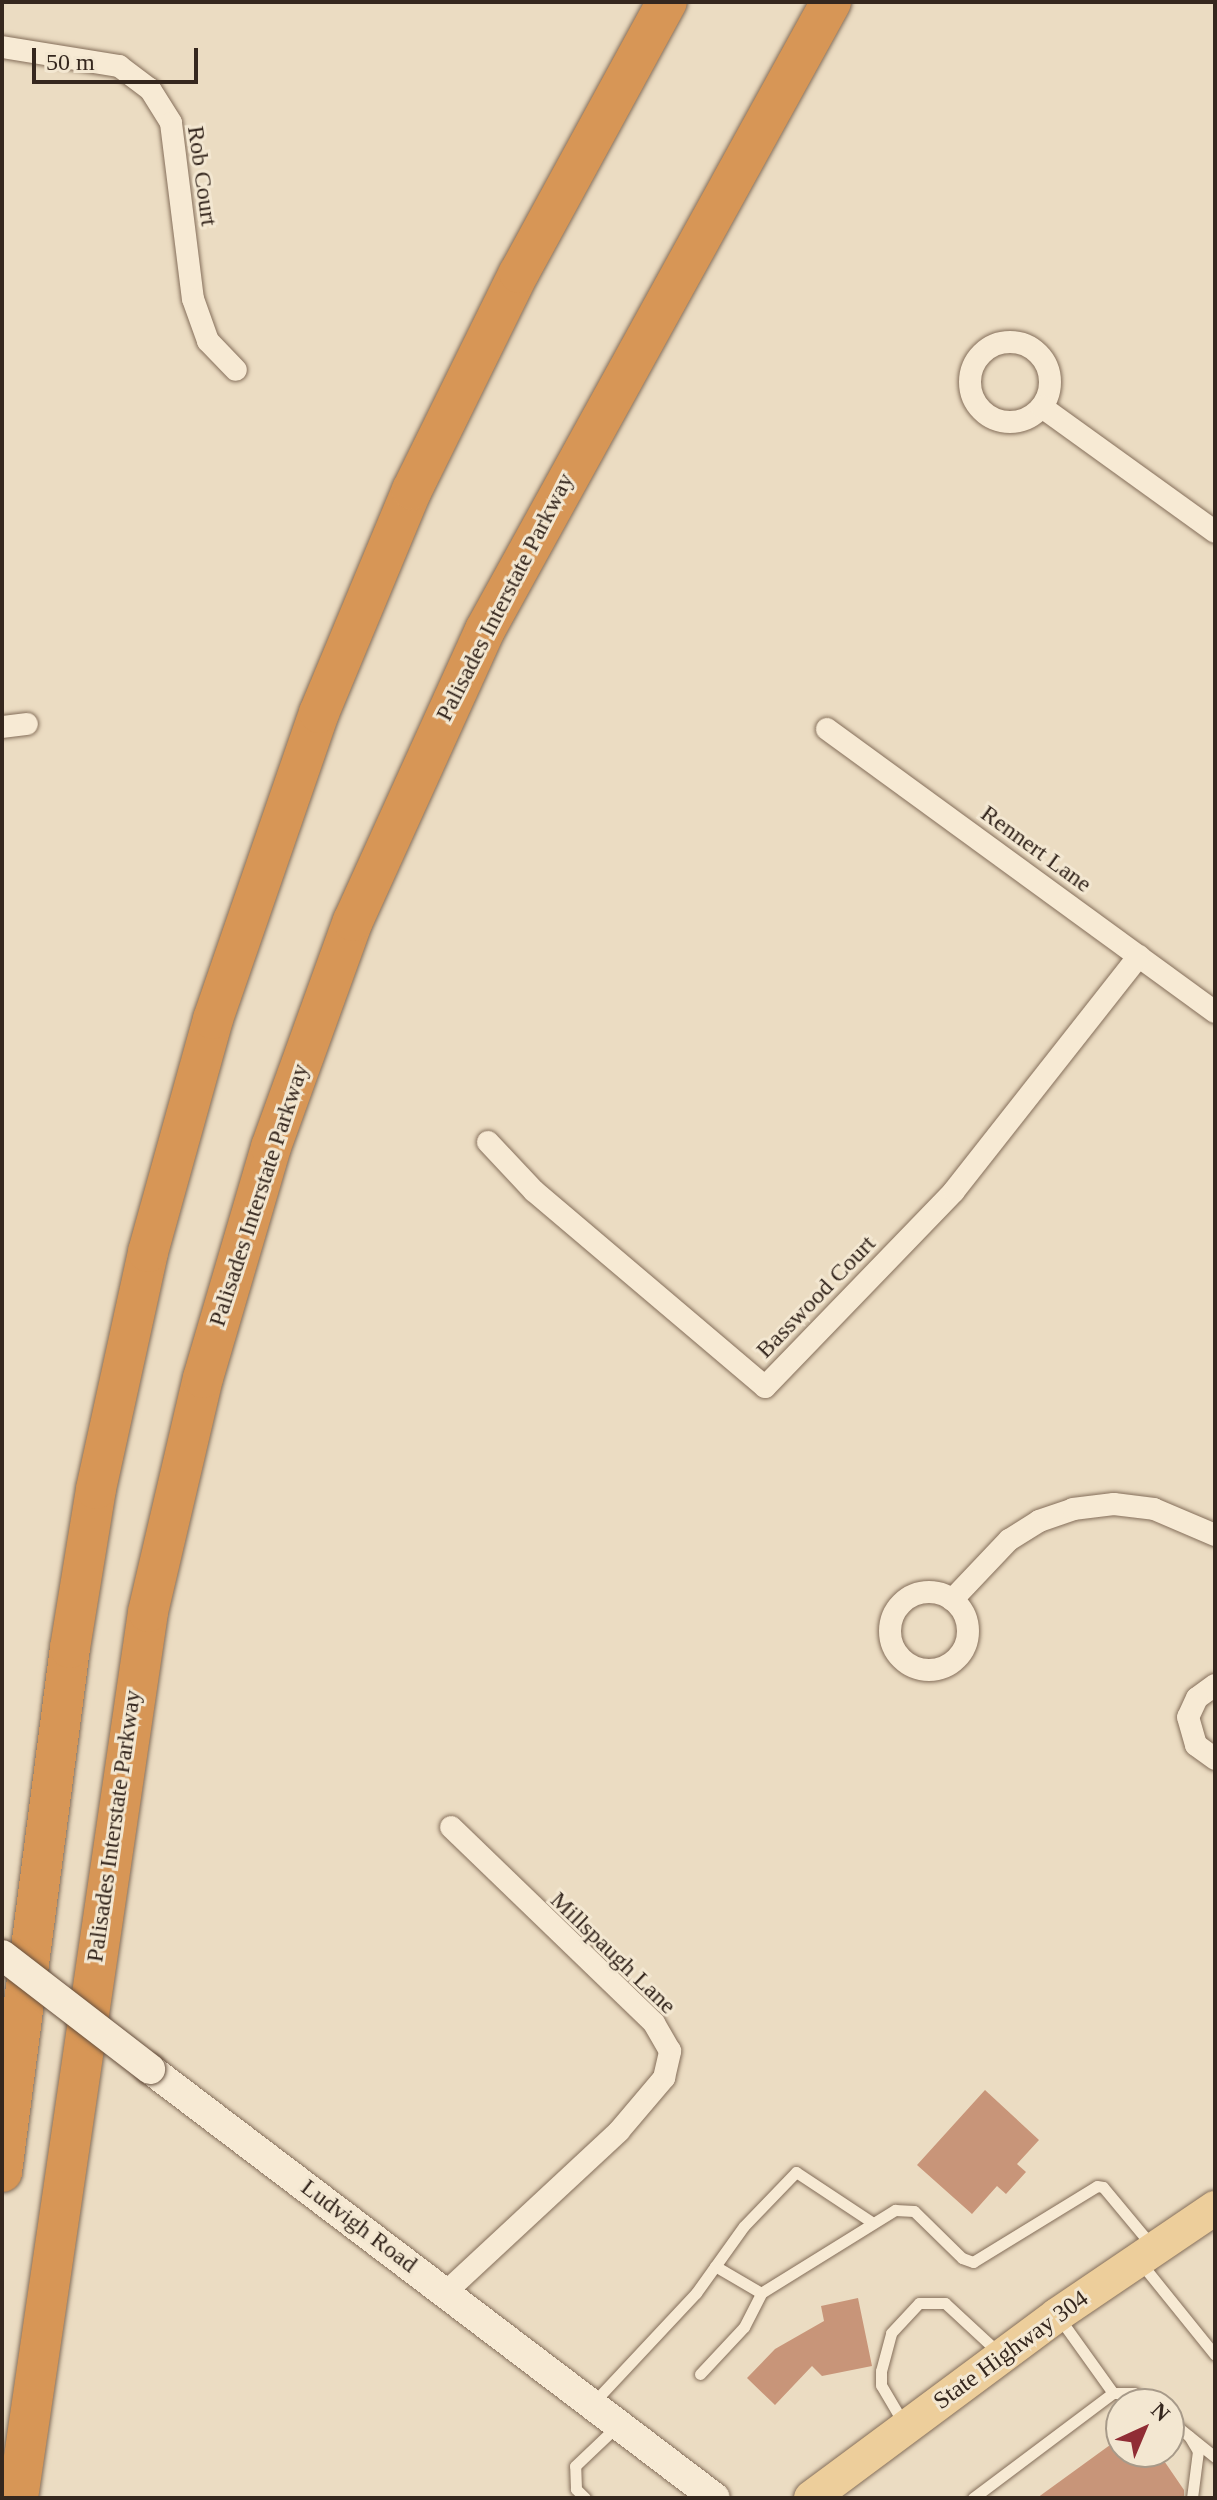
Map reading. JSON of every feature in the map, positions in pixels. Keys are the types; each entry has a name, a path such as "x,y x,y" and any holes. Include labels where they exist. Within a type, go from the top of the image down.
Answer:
{"highway":[{"path":"2,2172 66,1675 96,1489 148,1252 213,1019 314,726 412,490 525,261 667,2"},
{"name":"Palisades Interstate Parkway","path":"18,2498 148,1612 203,1378 271,1147 353,921 485,630 831,2"}],"main road":[{"name":"State Highway 304","path":"811,2498 1057,2315 1215,2208"}],"street":[{"name":"Rob Court","path":"2,47 119,66 150,89 171,123 193,299 208,341 236,370"},
{"path":"1042,407 1215,532"},
{"path":"2,727 27,724"},
{"name":"Rennert Lane","path":"827,729 1215,1012"},
{"name":"Basswood Court","path":"488,1142 534,1191 765,1387 954,1191 1139,956"},
{"path":"952,1600 1009,1540 1039,1521 1073,1509 1114,1504 1154,1509 1215,1535"},
{"path":"1215,1685 1197,1698 1188,1717 1196,1745 1215,1759"},
{"name":"Millspaugh Lane","path":"446,2292 619,2131 664,2078 670,2051 654,2023 451,1827"},
{"name":"Ludvigh Road","path":"2,1955 446,2292 590,2407 715,2498"}],"lane":[{"path":"590,2407 715,2266 744,2226 798,2171 873,2223"},
{"path":"700,2374 744,2327 761,2293 895,2210 914,2211 962,2258 973,2262 1097,2186 1215,2355"},
{"path":"715,2266 761,2293"},
{"path":"907,2427 881,2385 881,2371 891,2333 919,2303 945,2303 1002,2356"},
{"path":"1057,2315 1109,2388"},
{"path":"973,2498 1105,2399"},
{"path":"585,2498 576,2489 575,2466 616,2426"},
{"path":"1185,2433 1215,2457"},
{"path":"1189,2436 1198,2458 1192,2498"}],"building":[{"path":"985,2090 1039,2140 1017,2164 1026,2172 1006,2194 997,2186 972,2214 917,2165"},
{"path":"858,2298 872,2366 822,2376 812,2366 775,2405 747,2378 775,2349 824,2321 821,2306"},
{"path":"1105,2449 1105,2468 1169,2468 1184,2490 1184,2498 1037,2498"}]}
